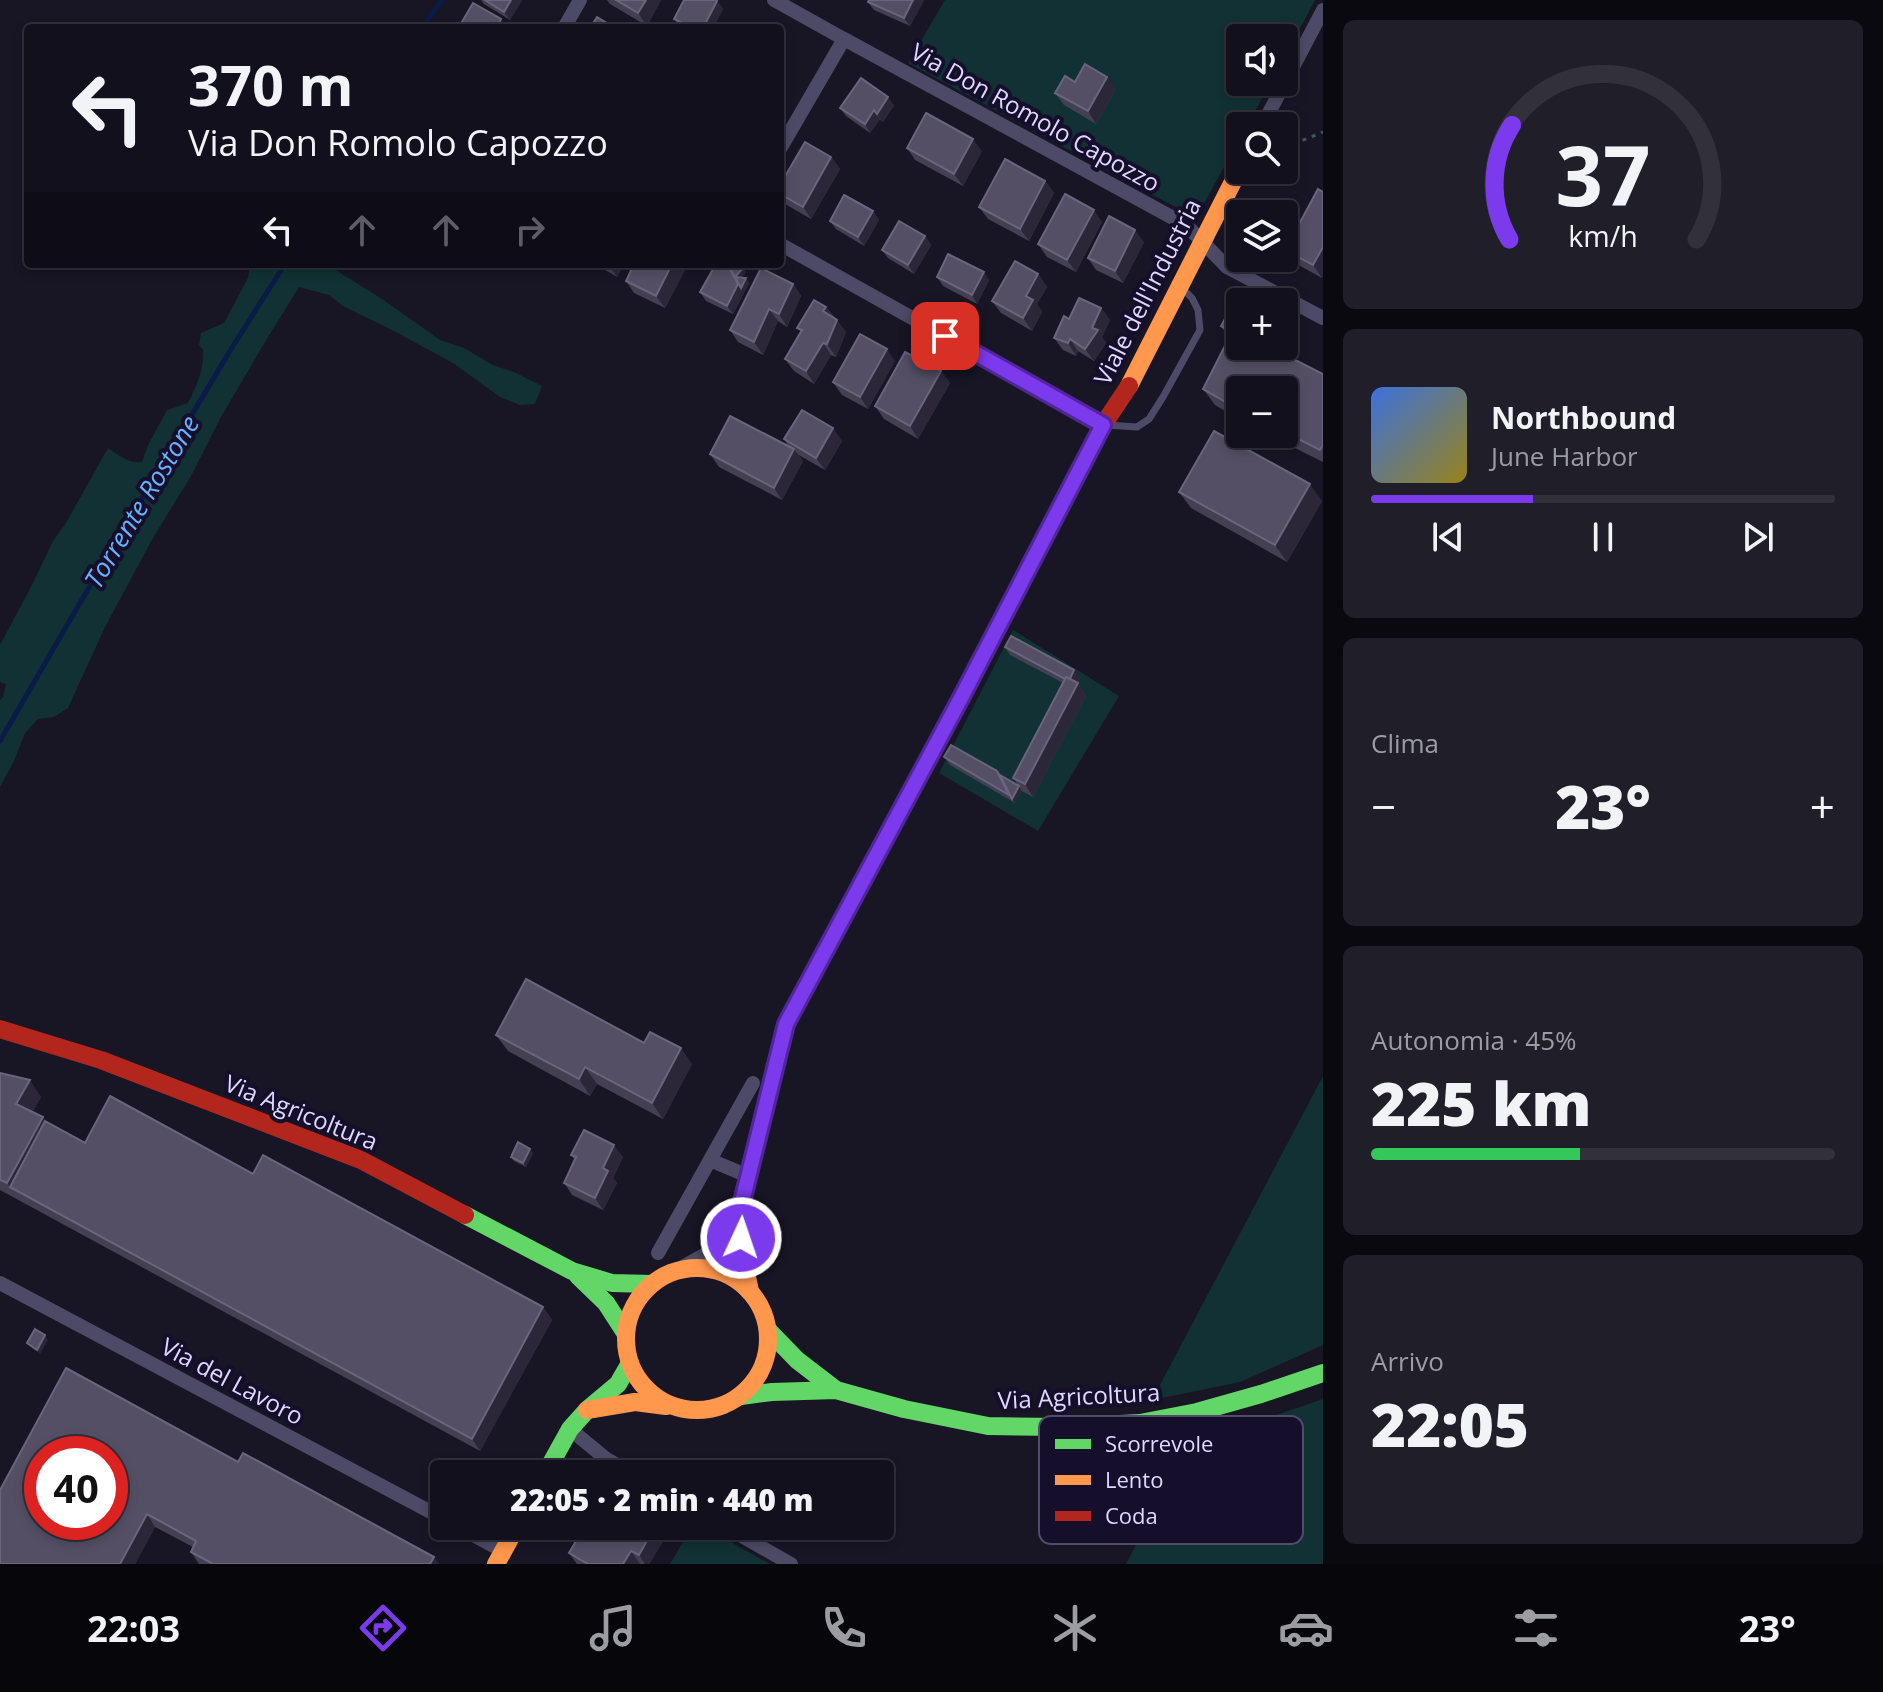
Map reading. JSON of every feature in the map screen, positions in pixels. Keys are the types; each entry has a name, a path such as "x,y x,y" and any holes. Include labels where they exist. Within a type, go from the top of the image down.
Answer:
{"main road":[{"name":"Viale dell'Industria","path":"750,1291 738,1218 786,1024 955,710 1103,425 1132,382 1232,184"},
{"name":"Via Agricoltura","path":"0,1029 101,1060 361,1160 572,1271 612,1283 652,1284"},
{"name":"Viale dell'Industria","path":"690,1411 671,1406 653,1395 639,1381 630,1363 626,1334 630,1316 639,1298 652,1284 675,1271 695,1267 715,1270 734,1278 750,1291 762,1309 768,1330"},
{"name":"Via Agricoltura","path":"572,1271 606,1303 626,1334"},
{"name":"Via Agricoltura","path":"768,1330 797,1360 836,1390"},
{"path":"587,1410 635,1402 690,1411 717,1408 741,1396 754,1383 764,1367 768,1330"},
{"path":"553,1460 570,1429 618,1384 630,1363"},
{"name":"Via Agricoltura","path":"1176,1416 1261,1394 1323,1373"},
{"name":"Via Agricoltura","path":"741,1396 836,1390 904,1409 988,1426 1039,1427"},
{"path":"500,1558 510,1540"}],"street":[{"path":"566,24 580,0"},
{"name":"Via Don Romolo Capozzo","path":"774,0 1186,225 1227,267 1323,318"},
{"path":"1269,112 1323,10"},
{"path":"784,142 844,39"},
{"path":"784,246 1103,425"},
{"path":"658,1253 753,1083"},
{"path":"710,1160 748,1176"},
{"name":"Viale dell'Industria","path":"675,1271 711,1251 738,1218"},
{"name":"Via del Lavoro","path":"0,1283 430,1512"},
{"path":"570,1429 608,1460"},
{"path":"476,1540 500,1558"},
{"path":"749,1540 791,1564"}],"lane":[{"path":"1103,425 1137,427 1149,419 1163,397 1200,330 1198,310 1181,287"}],"path":[{"path":"1298,142 1323,132"}],"green space":[{"path":"945,0 1315,0 1298,32 1298,24 1226,24 1226,96 1263,96 1255,112 1226,112 1226,163 1196,218 908,63"},
{"path":"249,268 332,268 440,340 464,348 493,365 542,386 535,404 520,405 500,397 453,363 343,306 329,295 299,287 154,536 105,627 68,708 54,717 38,719 25,733 0,787 0,700 6,684 0,682 0,645 53,541 108,448 129,460 142,462 167,410 188,403 197,384 202,364 201,333 224,323 248,278"},
{"path":"1013,630 1119,696 1038,831 939,773"},
{"path":"1323,1076 1323,1345 1240,1382 1152,1400"},
{"path":"1323,1399 1323,1564 1126,1564 1137,1544 1303,1544 1303,1416 1274,1416"},
{"path":"684,1540 728,1540 770,1564 670,1564"}],"building":[{"path":"485,0 511,0 504,12"},
{"path":"616,0 646,0 638,13"},
{"path":"684,0 717,1 705,24 684,24 674,19"},
{"path":"869,0 913,0 904,18"},
{"path":"473,3 501,19 498,24 461,24"},
{"path":"597,17 608,24 593,24"},
{"path":"1085,64 1107,77 1088,111 1055,93 1065,76 1075,82"},
{"path":"861,78 888,97 877,114 874,110 865,124 840,108"},
{"path":"926,113 973,139 954,174 907,148"},
{"path":"805,142 831,157 803,207 784,196 784,178"},
{"path":"1005,159 1045,181 1020,229 979,207"},
{"path":"1318,189 1323,192 1323,247 1313,265 1298,257 1298,226"},
{"path":"1065,194 1094,210 1067,260 1038,244"},
{"path":"844,195 873,211 858,237 830,221"},
{"path":"1109,216 1135,230 1115,271 1088,258"},
{"path":"899,221 925,236 908,265 882,250"},
{"path":"948,254 984,272 972,295 937,277"},
{"path":"1015,261 1038,274 1026,296 1033,300 1023,318 992,301"},
{"path":"632,268 670,268 656,296 626,281"},
{"path":"714,268 729,268 738,284 727,306 700,292"},
{"path":"730,268 743,268 735,277"},
{"path":"761,268 793,284 779,314 769,309 754,342 730,330"},
{"path":"735,277 746,278 741,288"},
{"path":"1079,298 1101,308 1092,328 1098,330 1085,349 1070,339 1068,343 1054,338 1064,316 1069,319"},
{"path":"814,300 826,307 823,311 837,320 827,344 823,343 806,371 785,359 802,330 797,328"},
{"path":"860,334 887,349 860,397 833,382"},
{"path":"1226,344 1226,360 1296,360 1323,374 1323,445 1320,450 1298,439 1298,376 1226,376 1226,402 1203,389"},
{"path":"905,352 941,371 910,426 875,406"},
{"path":"802,410 833,428 816,458 784,439"},
{"path":"730,416 794,449 774,488 710,454"},
{"path":"1214,431 1226,438 1226,448 1245,448 1310,484 1275,545 1179,492"},
{"path":"1011,636 1074,670 1070,679 1005,647"},
{"path":"1066,677 1078,683 1025,784 1013,778"},
{"path":"951,745 997,771 1009,795 944,757"},
{"path":"1000,775 1019,786 1012,799"},
{"path":"526,979 644,1043 650,1032 681,1048 652,1103 585,1067 579,1079 496,1035"},
{"path":"0,1073 30,1080 16,1104 43,1117 7,1183 0,1180"},
{"path":"110,1096 253,1174 263,1155 543,1307 472,1439 10,1187 45,1121 85,1143"},
{"path":"584,1130 614,1145 603,1168 608,1171 595,1198 564,1183 576,1157 571,1155"},
{"path":"518,1142 530,1149 523,1163 511,1157"},
{"path":"35,1329 45,1335 37,1350 27,1343"},
{"path":"66,1368 238,1462 243,1453 434,1557 430,1564 213,1564 191,1552 196,1541 147,1514 120,1564 0,1564 0,1490 24,1446 24,1540 128,1540 128,1436 29,1436"},
{"path":"577,1540 647,1540 639,1555 631,1551 623,1564 588,1564 569,1553"}],"waterway":[{"name":"Torrente Rostone","path":"425,24 442,0"},
{"name":"Torrente Rostone","path":"0,741 228,354 282,268"}],"traffic: fast":[{"path":"465,1215 572,1271 612,1283 652,1284"},
{"path":"578,1276 606,1303 626,1334"},
{"path":"768,1330 797,1360 836,1390"},
{"path":"553,1460 570,1429 618,1384 630,1363"},
{"path":"1176,1416 1261,1394 1323,1373"},
{"path":"741,1396 836,1390 904,1409 988,1426 1039,1427"}],"traffic: slow":[{"path":"1129,386 1232,184"},
{"path":"750,1291 738,1218 786,1024 816,967"},
{"path":"697,1268 724,1273 747,1289 763,1312 768,1339 763,1366 747,1389 724,1405 697,1410 670,1405 647,1389 631,1366 626,1339 631,1312 647,1289 670,1273 697,1268"},
{"path":"587,1410 635,1402 666,1406"},
{"path":"496,1564 509,1540"}],"traffic: jam":[{"path":"816,967 1103,425 1129,386"},
{"path":"0,1029 101,1060 361,1160 465,1215"}],"route":[{"path":"741,1238 738,1218 786,1024 1103,425 945,336"}]}
